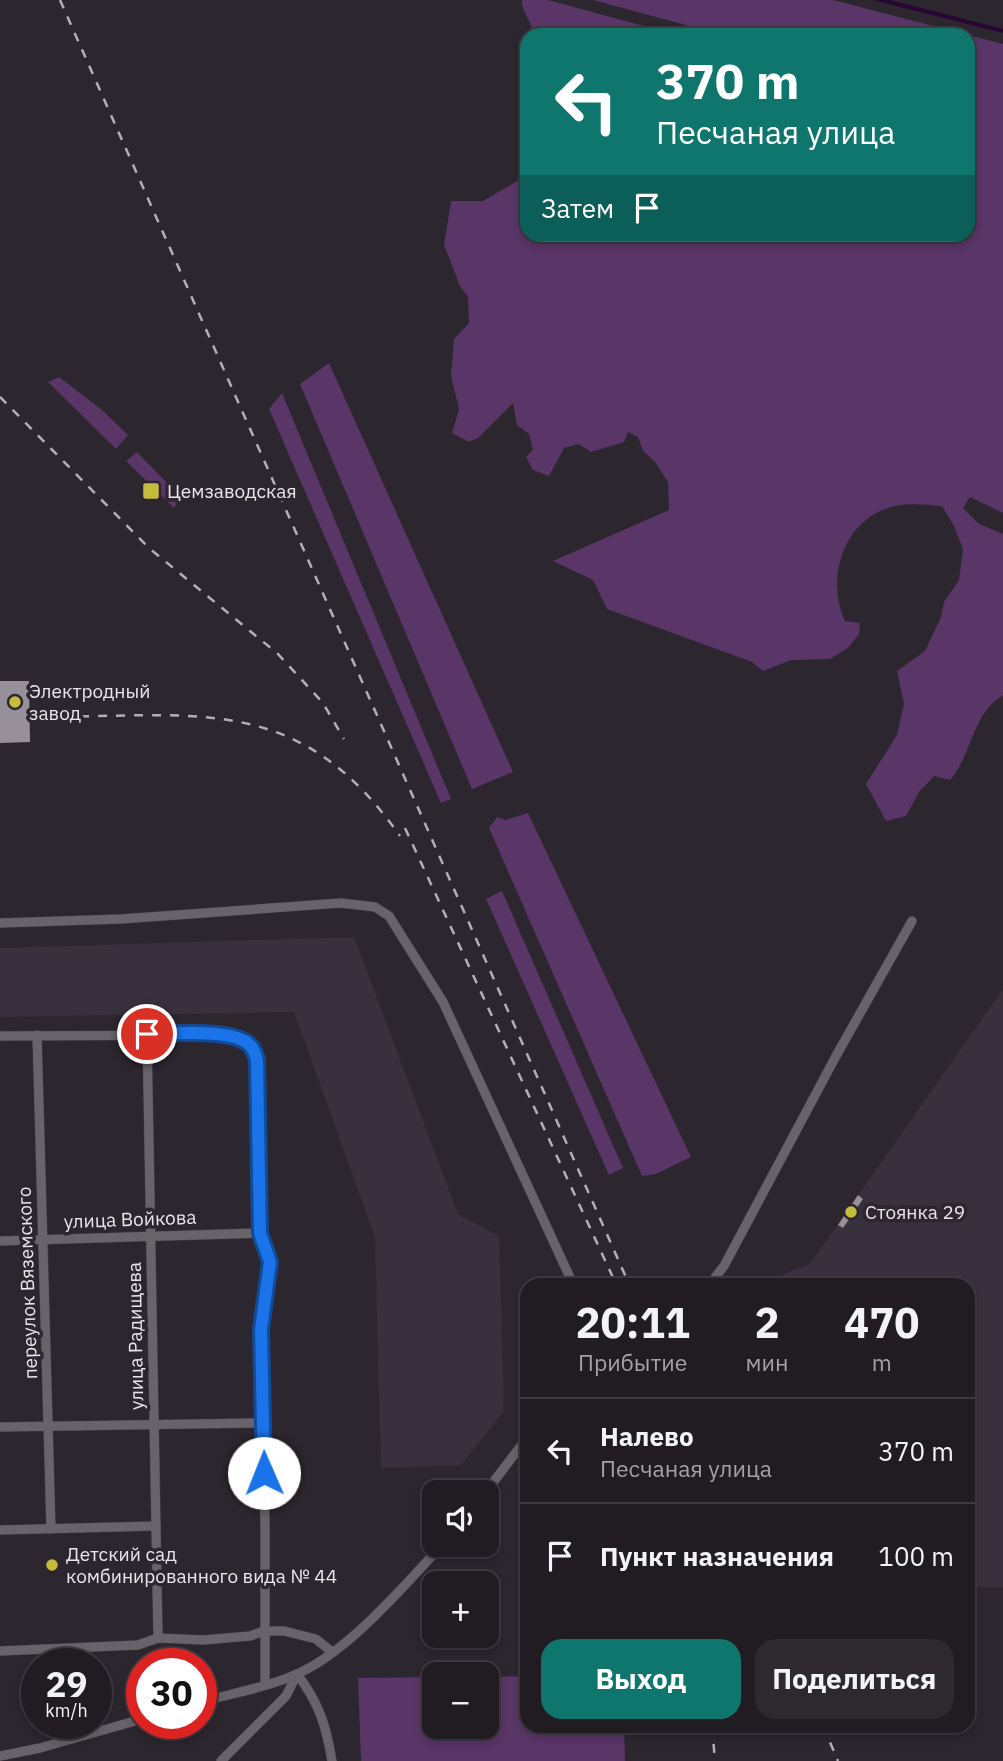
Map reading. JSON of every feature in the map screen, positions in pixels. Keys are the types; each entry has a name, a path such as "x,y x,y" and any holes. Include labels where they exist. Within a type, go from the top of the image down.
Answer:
{"street":[{"path":"0,923 121,919 341,903 360,904 382,911 389,916 408,942 443,1002 570,1278"},
{"path":"715,1278 724,1266 836,1056 912,921"},
{"name":"улица Радищева","path":"147,1034 158,1638"},
{"name":"переулок Вяземского","path":"37,1035 51,1529"},
{"path":"0,1036 226,1035 247,1042 254,1051 257,1060 260,1233 270,1262 261,1329 265,1684"},
{"name":"улица Войкова","path":"0,1241 260,1233"},
{"path":"0,1427 263,1423"},
{"path":"495,1480 520,1447"},
{"path":"0,1530 156,1526"},
{"path":"217,1698 297,1674 332,1652 387,1604 431,1557"},
{"path":"98,1648 138,1645 158,1638 204,1640 250,1636 264,1631 301,1634 316,1639 332,1652"},
{"path":"0,1651 21,1650"},
{"path":"220,1761 286,1696 297,1674"},
{"path":"297,1674 315,1698 323,1718 332,1761"},
{"path":"0,1756 74,1739"}],"shaded area":[{"path":"522,0 548,0 651,28 532,28"},
{"path":"593,0 833,0 941,28 697,28"},
{"path":"873,0 890,0 1003,29 1003,33"},
{"path":"975,37 1003,44 1003,513 970,497 963,508 979,524 1003,534 1003,695 984,713 958,770 950,780 934,776 919,792 906,816 886,821 866,784 897,735 904,704 897,671 925,651 941,617 944,602 959,580 963,549 942,506 894,506 872,515 859,526 842,555 837,588 845,621 860,623 859,634 848,648 830,659 791,660 763,671 752,662 607,609 593,580 553,561 669,510 668,482 655,462 643,451 638,437 628,432 624,442 591,452 579,444 564,448 549,476 533,470 526,457 533,450 529,434 517,425 513,403 478,438 469,442 452,433 459,409 451,376 454,339 469,323 468,297 460,286 444,245 451,201 483,201 519,180 520,142 520,242 975,242"},
{"path":"329,363 513,772 472,789 300,384"},
{"path":"59,377 102,410 128,435 116,449 48,382"},
{"path":"282,393 451,799 441,803 269,409"},
{"path":"137,452 174,490 178,501 174,508 126,461"},
{"path":"528,813 691,1157 656,1174 642,1176 489,828 497,817 505,820"},
{"path":"502,891 623,1168 609,1175 486,899"},
{"path":"354,937 458,1214 499,1236 504,1411 461,1465 381,1468 375,1237 294,1012 0,1017 0,948"},
{"path":"1003,989 1003,1587 975,1587 975,1278 783,1278 781,1275 810,1264"},
{"path":"520,1676 520,1733 624,1733 625,1761 361,1761 358,1678 422,1677 422,1739 499,1739 499,1677"}],"building":[{"name":"Электродный завод","path":"0,681 29,681 30,742 0,743"},
{"name":"Стоянка 29","path":"858,1195 863,1199 843,1228 838,1225"}],"railway":[{"path":"60,0 626,1278"},
{"path":"0,397 149,548 278,654 323,703 344,739"},
{"path":"62,717 209,717 250,724 290,738 328,760 364,792 400,836"},
{"path":"405,828 613,1278"},
{"path":"713,1733 715,1761"},
{"path":"826,1733 838,1761"}],"place":[{"name":"Цемзаводская","path":"151,491"},
{"name":"Электродный завод","path":"15,702"},
{"name":"Стоянка 29","path":"851,1212"},
{"name":"Детский сад комбинированного вида № 44","path":"52,1565"}],"route":[{"path":"147,1034 226,1035 247,1042 257,1060 260,1233 270,1262 261,1329 264,1473"}]}
